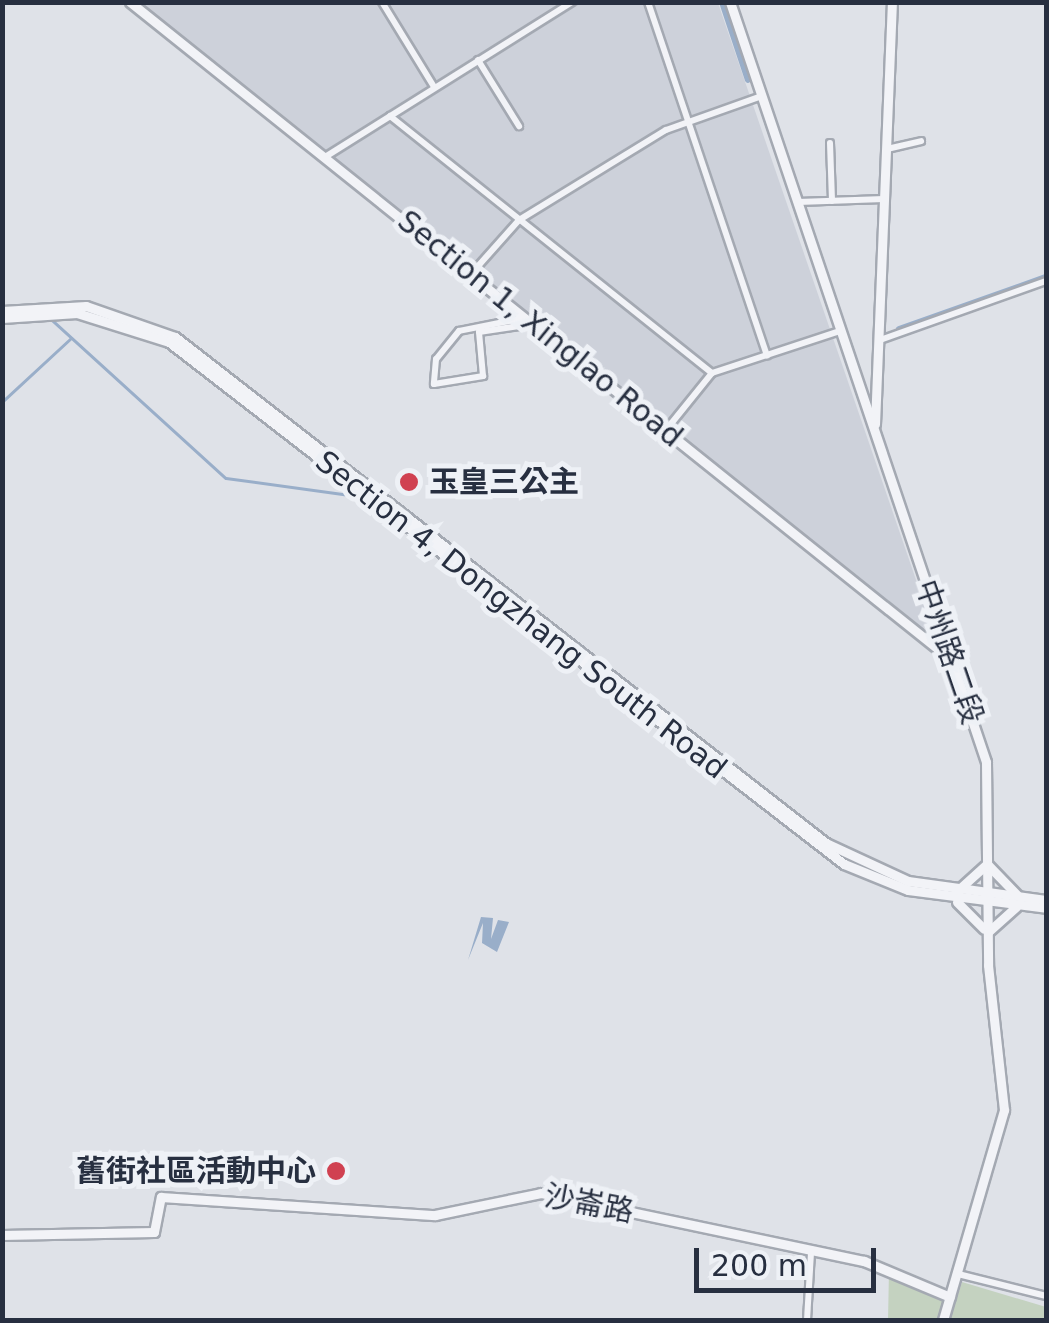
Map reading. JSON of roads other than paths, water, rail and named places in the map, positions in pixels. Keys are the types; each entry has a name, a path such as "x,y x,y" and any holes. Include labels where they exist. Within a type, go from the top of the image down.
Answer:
{"street":[{"name":"Section 1, Xinglao Road","path":"130,2 948,658"},
{"path":"382,2 434,87"},
{"path":"324,157 572,2"},
{"path":"648,2 766,355"},
{"name":"中州路二段","path":"730,2 986,762 987,935 1004,1110 943,1320"},
{"path":"875,431 892,2"},
{"path":"478,60 518,126"},
{"path":"471,274 520,220 688,120 762,96"},
{"path":"390,116 712,372"},
{"path":"887,149 921,141"},
{"path":"830,143 832,201"},
{"path":"798,202 886,199"},
{"path":"880,340 1046,281"},
{"name":"Section 4, Dongzhang South Road","path":"2,315 62,304 175,336 826,844 890,876 953,894"},
{"name":"Section 4, Dongzhang South Road","path":"2,315 77,313 169,342 811,843 866,876 1046,908"},
{"path":"530,321 479,332 483,376 434,384 431,370 459,330 530,321"},
{"path":"666,430 712,372 840,331"},
{"path":"987,864 1022,902 987,935 953,894 987,864"},
{"name":"Section 4, Dongzhang South Road","path":"1022,902 1046,900"},
{"name":"沙崙路","path":"2,1234 154,1232 162,1198 435,1216 540,1193 889,1268 950,1297"},
{"path":"806,1320 811,1252"},
{"path":"958,1274 1046,1296"}],"water":[{"path":"481,917 493,918 491,939 498,920 509,922 497,952 482,943 483,923 468,960"}],"waterway":[{"path":"722,2 748,80"},
{"path":"899,329 1046,277"},
{"path":"2,323 51,319 226,478 364,497"},
{"path":"2,402 71,338"}],"place":[{"name":"玉皇三公主","path":"409,482"},
{"name":"舊街社區活動中心","path":"336,1171"}]}
